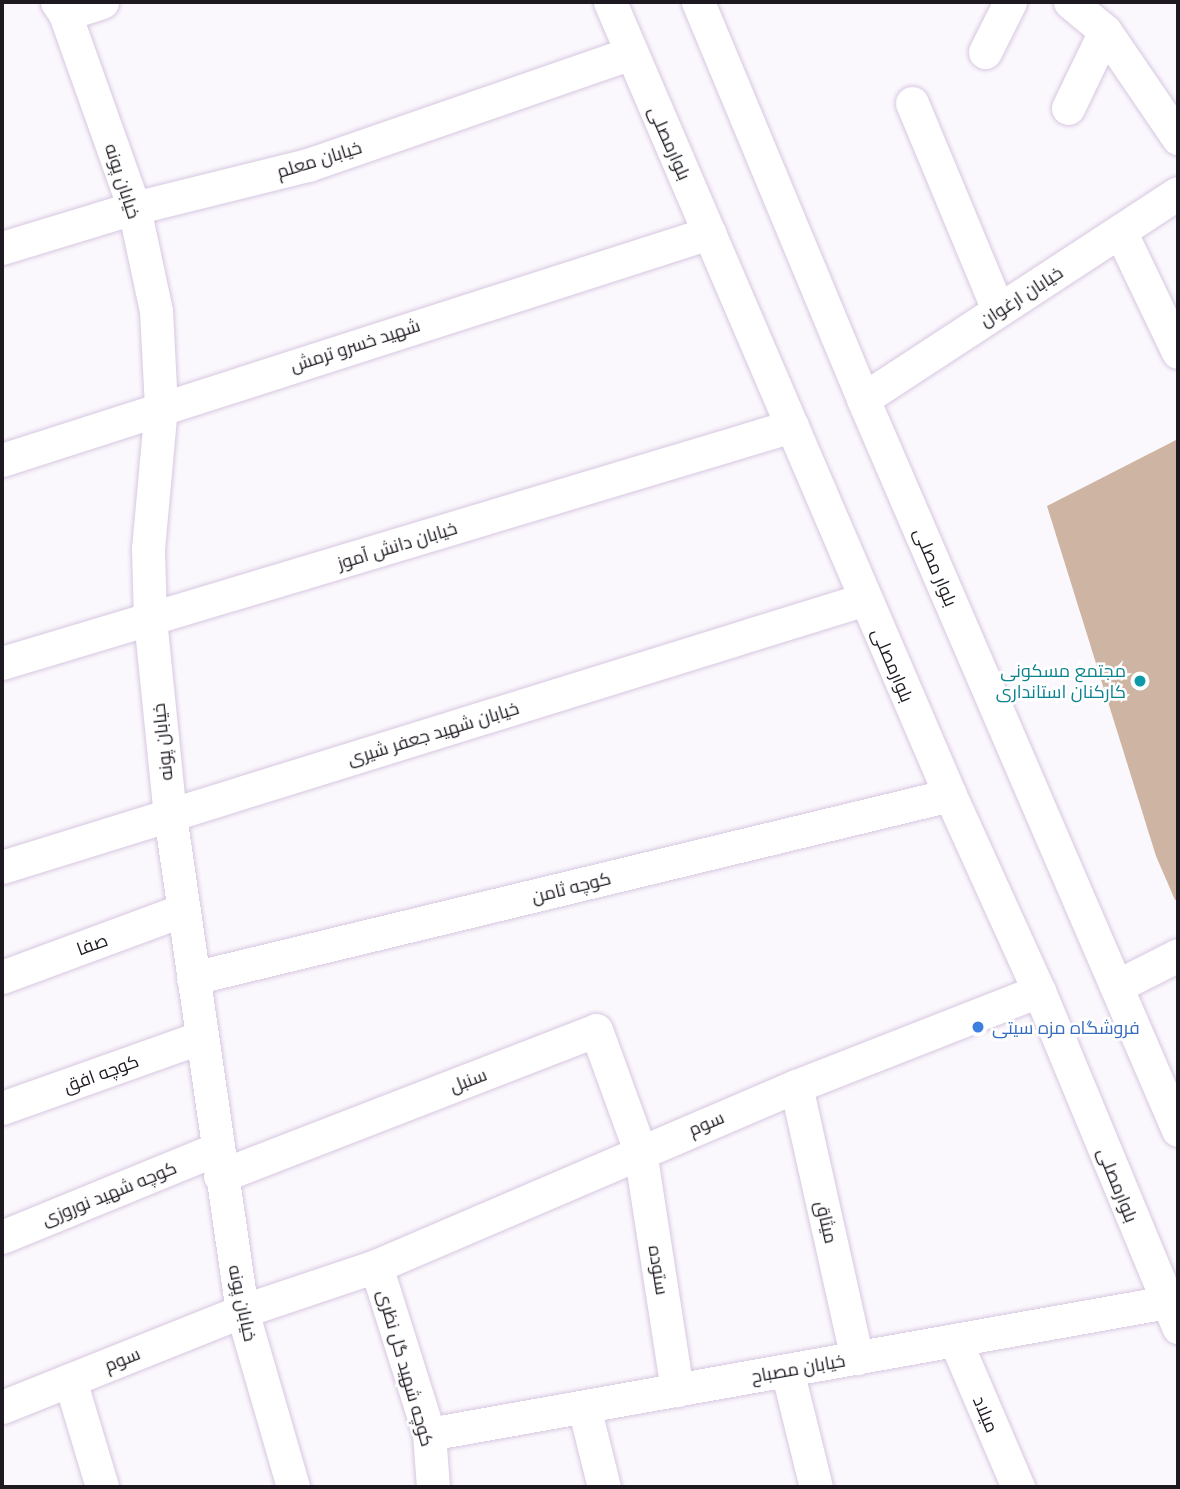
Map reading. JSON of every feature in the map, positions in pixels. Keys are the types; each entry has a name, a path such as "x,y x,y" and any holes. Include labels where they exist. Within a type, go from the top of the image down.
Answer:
{"street":[{"path":"61,8 102,2"},
{"name":"بلوارمصلی","path":"610,2 865,600 1039,991 1172,1314"},
{"name":"بلوار مصلی","path":"698,2 863,398 1178,1130"},
{"path":"985,52 1010,2"},
{"path":"1070,2 1105,31 1178,138"},
{"name":"خیابان پونه","path":"61,8 134,208 156,311 161,406 148,549 150,619 170,815 218,1163 242,1311 293,1487"},
{"path":"1068,108 1105,31"},
{"name":"خیابان معلم","path":"2,248 134,208 308,165 631,53"},
{"path":"912,103 998,310"},
{"name":"خیابان ارغوان","path":"863,398 1178,193"},
{"path":"1120,231 1178,352"},
{"name":"شهید خسرو ترمش","path":"2,460 161,406 709,233"},
{"name":"خیابان دانش آموز","path":"2,663 792,426"},
{"name":"خیابان شهید جعفر شیری","path":"2,867 865,600"},
{"name":"کوچه ثامن","path":"193,978 950,795"},
{"name":"صفا","path":"2,977 183,910"},
{"path":"1117,986 1178,955"},
{"name":"سوم","path":"376,1266 796,1086 1039,991"},
{"name":"سنبل","path":"218,1163 596,1030 640,1151"},
{"name":"کوچه افق","path":"2,1108 201,1037"},
{"name":"میثاق","path":"796,1086 857,1358"},
{"name":"ستوده","path":"640,1151 677,1390"},
{"name":"کوچه شهید نوروزی","path":"2,1237 218,1163"},
{"name":"کوچه شهید گل نظری","path":"242,1311 376,1266 429,1434 433,1487"},
{"name":"سوم","path":"2,1407 242,1311"},
{"name":"خیابان مصباح","path":"429,1434 955,1340 1172,1314"},
{"name":"میلاد","path":"955,1340 1018,1487"},
{"path":"787,1370 816,1487"},
{"path":"70,1380 102,1487"},
{"path":"584,1407 604,1487"}],"building":[{"name":"مجتمع مسکونی کارکنان استانداری","path":"1178,439 1178,899 1175,900 1156,856 1047,506"}],"place":[{"name":"مجتمع مسکونی کارکنان استانداری","path":"1140,681"},
{"name":"فروشگاه مزه سیتی","path":"978,1027"}]}
